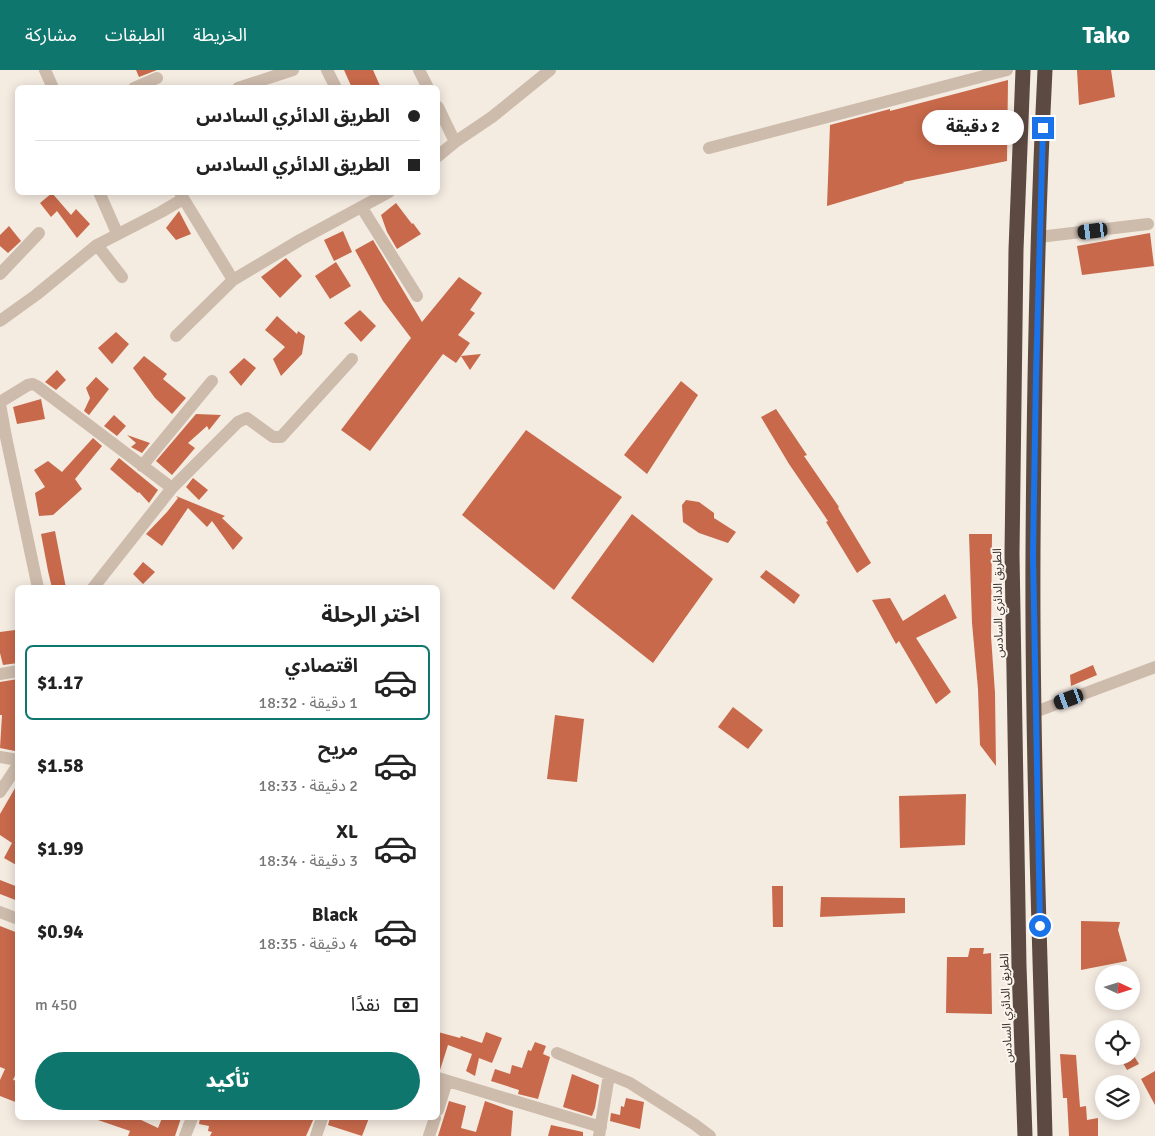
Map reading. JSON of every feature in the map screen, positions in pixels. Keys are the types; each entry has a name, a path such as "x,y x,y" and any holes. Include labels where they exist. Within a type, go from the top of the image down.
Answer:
{"highway":[{"name":"الطريق الدائري السادس","path":"1023,70 1016,260 1012,554 1019,956 1025,1136"},
{"path":"1045,70 1039,237 1033,554 1045,1136"}],"street":[{"path":"45,70 52,85"},
{"path":"247,85 293,70"},
{"path":"327,70 334,85"},
{"path":"419,70 426,85"},
{"path":"440,154 492,117 550,70"},
{"path":"709,148 1007,70"},
{"path":"141,85 157,78"},
{"path":"440,111 455,142"},
{"path":"100,195 117,234"},
{"path":"176,336 233,280 300,240 384,195"},
{"path":"0,321 36,295 97,245 161,212 181,196 233,280"},
{"path":"362,208 417,296"},
{"path":"1039,237 1148,224"},
{"path":"0,274 39,233"},
{"path":"97,245 122,277"},
{"path":"95,585 172,488 241,420 245,418 250,419 273,437 282,437 352,359"},
{"path":"142,466 212,381"},
{"path":"37,585 3,438 0,403 28,385 38,386 172,488"},
{"path":"1035,712 1155,667"},
{"path":"0,674 15,672"},
{"path":"0,757 15,760"},
{"path":"0,792 15,770"},
{"path":"0,912 15,918"},
{"path":"557,1052 630,1084 710,1136"},
{"path":"440,1094 442,1079 600,1132 609,1075"},
{"path":"185,1136 191,1120"},
{"path":"316,1136 321,1120"},
{"path":"429,1136 434,1120"}],"building":[{"path":"136,70 157,70 139,77"},
{"path":"344,70 373,70 380,85 351,85"},
{"path":"1077,70 1111,70 1115,97 1079,105"},
{"path":"1008,80 1007,161 903,182 827,206 830,125"},
{"path":"50,195 54,195 71,215 76,209 90,224 77,238 57,211 51,217 40,203"},
{"path":"396,203 421,234 397,249 387,232 381,215"},
{"path":"179,211 191,234 176,240 166,228"},
{"path":"9,226 21,241 8,253 0,246 0,235"},
{"path":"343,231 352,252 334,261 324,240"},
{"path":"1150,233 1154,266 1082,275 1077,246"},
{"path":"373,240 422,322 459,277 482,293 470,310 475,313 458,335 470,343 456,363 443,354 370,451 341,430 411,338 383,301 355,250"},
{"path":"286,258 302,276 280,298 261,277"},
{"path":"336,262 351,286 330,299 315,276"},
{"path":"360,310 376,326 361,342 344,323"},
{"path":"277,316 297,334 298,331 305,336 302,354 281,376 273,359 285,347 265,330"},
{"path":"116,332 129,344 112,364 98,348"},
{"path":"481,354 470,370 461,356"},
{"path":"144,356 167,374 163,379 186,398 172,414 155,398 133,368"},
{"path":"244,358 256,368 241,386 229,372"},
{"path":"57,370 66,380 56,390 45,382"},
{"path":"96,377 109,389 89,415 84,411 90,398 86,388"},
{"path":"681,381 698,395 647,474 624,455"},
{"path":"41,399 45,419 17,424 13,407"},
{"path":"776,409 807,455 804,456 839,507 871,563 857,573 826,522 828,521 789,464 761,417"},
{"path":"196,414 221,415 209,430 207,426 188,443 195,448 172,475 156,461"},
{"path":"114,415 126,426 117,436 104,426"},
{"path":"526,430 622,497 554,590 462,515"},
{"path":"127,435 150,443 142,453 131,447 136,443"},
{"path":"93,438 102,446 75,479 82,489 53,515 39,516 35,493 45,487 34,470 48,461 62,472"},
{"path":"119,458 158,490 149,503 139,492 110,469"},
{"path":"193,478 208,490 199,500 186,487"},
{"path":"176,496 225,516 222,518 243,538 233,550 212,521 207,527 188,508 162,546 146,534 167,512 178,498"},
{"path":"686,500 699,502 714,513 714,518 736,532 728,543 699,533 683,522 682,505"},
{"path":"632,514 713,579 653,663 571,598"},
{"path":"55,531 65,585 51,585 41,534"},
{"path":"969,534 992,534 991,636 995,693 996,766 980,745 978,689 972,623"},
{"path":"143,562 155,572 143,584 133,574"},
{"path":"766,570 800,595 794,604 760,577"},
{"path":"945,594 957,618 916,638 951,692 936,704 899,641 896,644 872,600 890,598 903,621"},
{"path":"15,630 15,663 3,665 0,653 0,632"},
{"path":"1093,665 1097,675 1071,686 1070,675"},
{"path":"15,680 15,751 0,748 2,715 0,715 0,682"},
{"path":"733,707 763,730 748,749 718,727"},
{"path":"555,715 584,719 577,782 547,779"},
{"path":"15,788 15,864 4,858 12,843 0,835 0,814"},
{"path":"966,794 965,845 900,848 899,796"},
{"path":"0,880 15,886 15,900 0,894"},
{"path":"772,886 783,886 783,927 773,927"},
{"path":"821,897 905,898 905,913 820,917"},
{"path":"1081,921 1120,922 1118,930 1127,961 1095,965 1095,967 1081,970"},
{"path":"0,926 15,932 15,1076 13,1080 15,1080 15,1102 0,1096 0,1080 5,1069 0,1067"},
{"path":"970,948 984,948 983,954 991,953 992,1014 946,1013 947,957 968,957"},
{"path":"486,1032 502,1038 492,1063 479,1058 475,1076 466,1071 472,1054 448,1045 440,1070 440,1033 460,1038 461,1036 482,1043"},
{"path":"535,1042 546,1046 543,1054 550,1057 538,1099 518,1094 519,1090 491,1081 495,1069 510,1074 512,1065 522,1068 528,1050 531,1051"},
{"path":"1060,1054 1076,1055 1080,1107 1086,1106 1087,1120 1098,1120 1098,1136 1069,1136 1067,1098 1063,1098"},
{"path":"1124,1065 1137,1065 1127,1070"},
{"path":"1155,1071 1155,1105 1141,1079"},
{"path":"572,1074 599,1085 592,1116 563,1107"},
{"path":"626,1098 644,1102 640,1129 610,1121 611,1113 620,1115 621,1106 624,1107"},
{"path":"449,1101 466,1106 461,1128 476,1132 485,1101 513,1111 511,1136 438,1136"},
{"path":"98,1120 141,1120 158,1128 161,1120 180,1120 175,1136 128,1136 130,1131"},
{"path":"200,1120 313,1120 306,1136 210,1136 212,1132 208,1131 209,1126 199,1124"},
{"path":"329,1120 368,1120 362,1136 328,1125"},
{"path":"551,1125 583,1132 583,1136 548,1136"}],"route":[{"path":"1040,926 1033,554 1043,128"}]}
